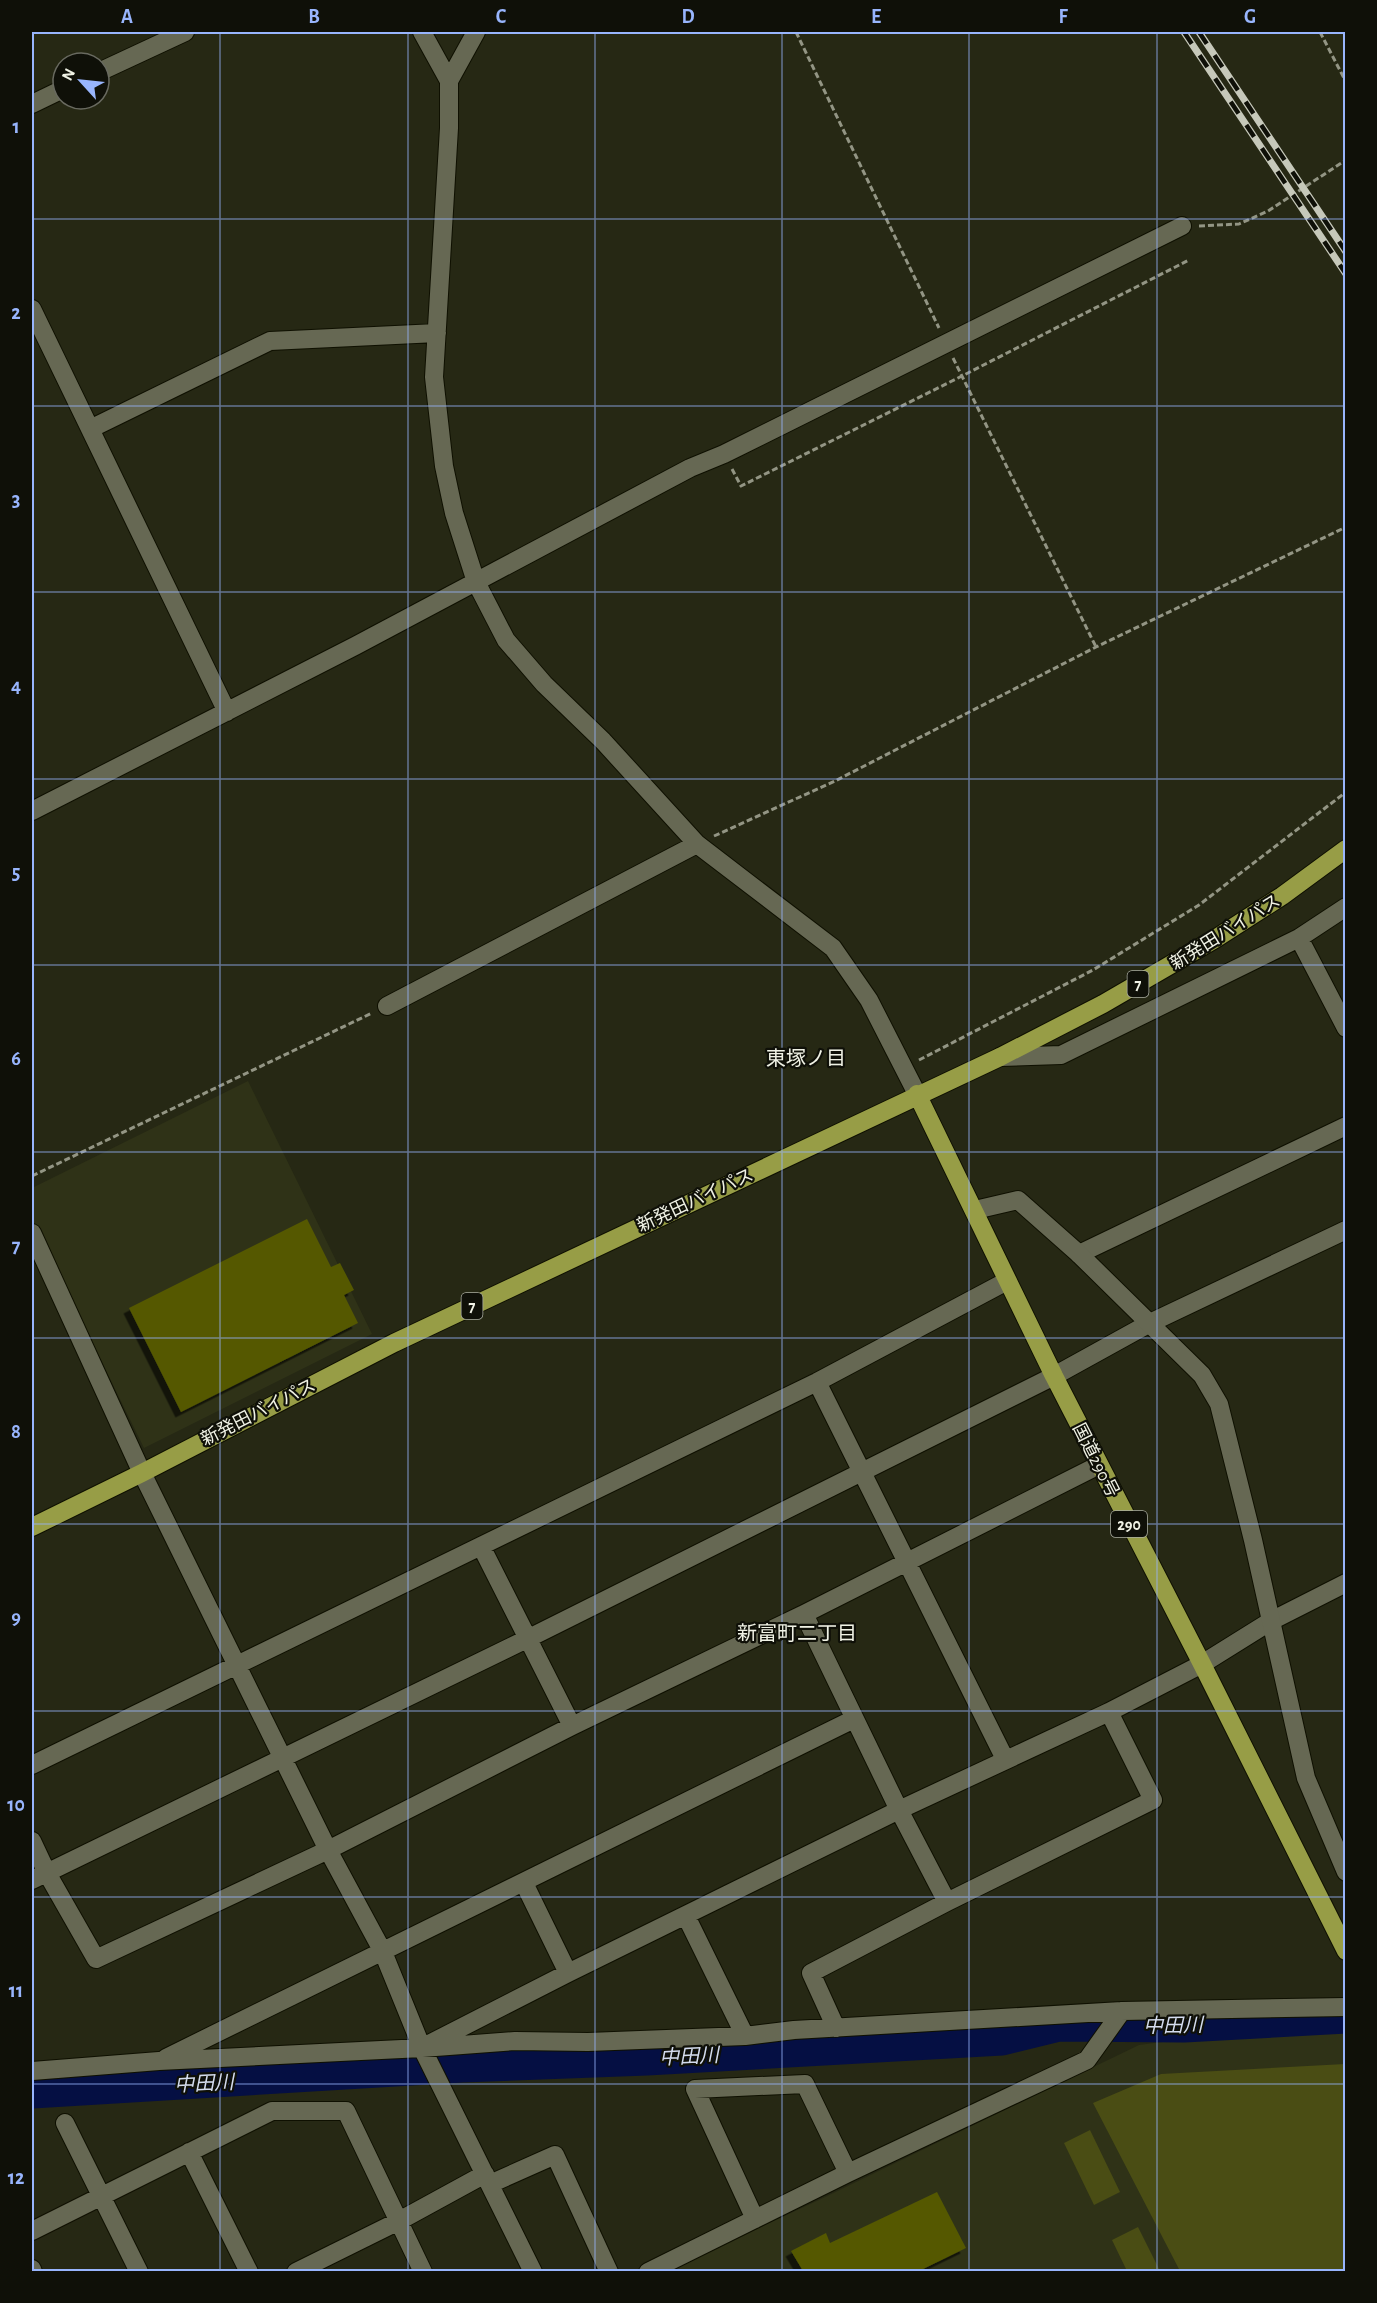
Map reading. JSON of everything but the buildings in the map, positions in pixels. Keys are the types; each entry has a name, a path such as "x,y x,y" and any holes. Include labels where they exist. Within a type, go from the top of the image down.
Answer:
{"highway":[{"name":"新発田バイパス","path":"32,1527 142,1473 394,1342 917,1094 1000,1057 1103,1004 1215,939 1282,896 1346,849"},
{"name":"国道290号","path":"917,1094 1099,1465 1340,1927 1346,1951"}],"street":[{"path":"111,66 185,32"},
{"path":"422,32 448,81 449,128 434,377 444,465 454,513 476,582 506,640 544,684 603,741 697,844 833,948 869,1000 917,1094"},
{"path":"448,81 476,32"},
{"path":"32,104 51,95"},
{"path":"32,811 227,712 690,468 724,454 946,345 1182,226"},
{"path":"32,309 227,712"},
{"path":"90,429 270,341 437,333"},
{"path":"387,1006 697,844"},
{"path":"1000,1057 1061,1055 1299,938 1346,907"},
{"path":"1299,938 1346,1028"},
{"path":"1079,1254 1346,1126"},
{"path":"975,1209 1018,1200 1079,1254 1202,1375 1219,1404 1306,1778 1346,1872"},
{"path":"39,1877 529,1638 1054,1376 1150,1323 1346,1230"},
{"path":"32,1233 142,1473 328,1850 383,1952 424,2053 533,2271"},
{"path":"32,1765 817,1382 1007,1281"},
{"path":"817,1382 1005,1759"},
{"path":"32,1841 39,1877 96,1959 328,1850 572,1726 804,1614 1099,1465"},
{"path":"481,1546 572,1726"},
{"path":"424,2053 568,1972 899,1810 1108,1712 1202,1664 1271,1621 1346,1583"},
{"path":"804,1614 899,1810 947,1902"},
{"path":"836,2028 811,1973 947,1902 1153,1800 1108,1712"},
{"path":"159,2061 854,1719"},
{"path":"524,1883 568,1972"},
{"path":"686,1916 745,2036"},
{"path":"32,2071 159,2061 424,2053 515,2041 588,2042 745,2036 836,2028 1122,2011 1346,2007"},
{"path":"648,2271 1087,2060 1122,2011"},
{"path":"755,2219 694,2089 805,2084 848,2173"},
{"path":"32,2232 273,2111 346,2111 423,2271"},
{"path":"65,2123 140,2271"},
{"path":"189,2152 249,2271"},
{"path":"296,2271 487,2179 555,2155 609,2271"}],"path":[{"path":"796,32 946,345 1096,647"},
{"path":"1320,32 1346,82"},
{"path":"1182,226 1239,224 1268,211 1346,160"},
{"path":"724,454 741,486 1189,260"},
{"path":"697,844 835,781 1096,647 1346,527"},
{"path":"903,1068 1093,970 1190,911 1346,792"},
{"path":"32,1176 387,1006"}],"shaded area":[{"path":"248,1081 372,1334 144,1448 32,1220 32,1188"},
{"path":"1345,2029 1345,2271 663,2272 819,2200 1139,2045"},
{"path":"1345,2064 1345,2271 1180,2271 1093,2103 1161,2074"},
{"path":"1090,2130 1120,2192 1094,2205 1064,2143"},
{"path":"1138,2227 1160,2271 1127,2271 1112,2240"}],"waterway":[{"name":"中田川","path":"32,2092 462,2066 647,2059 1002,2039 1059,2025 1184,2026 1346,2017"}],"railway":[{"path":"1184,32 1346,274"},
{"path":"1199,32 1346,252"}],"district":[{"name":"東塚ノ目","path":"806,1058"},
{"name":"新富町二丁目","path":"797,1633"}]}
